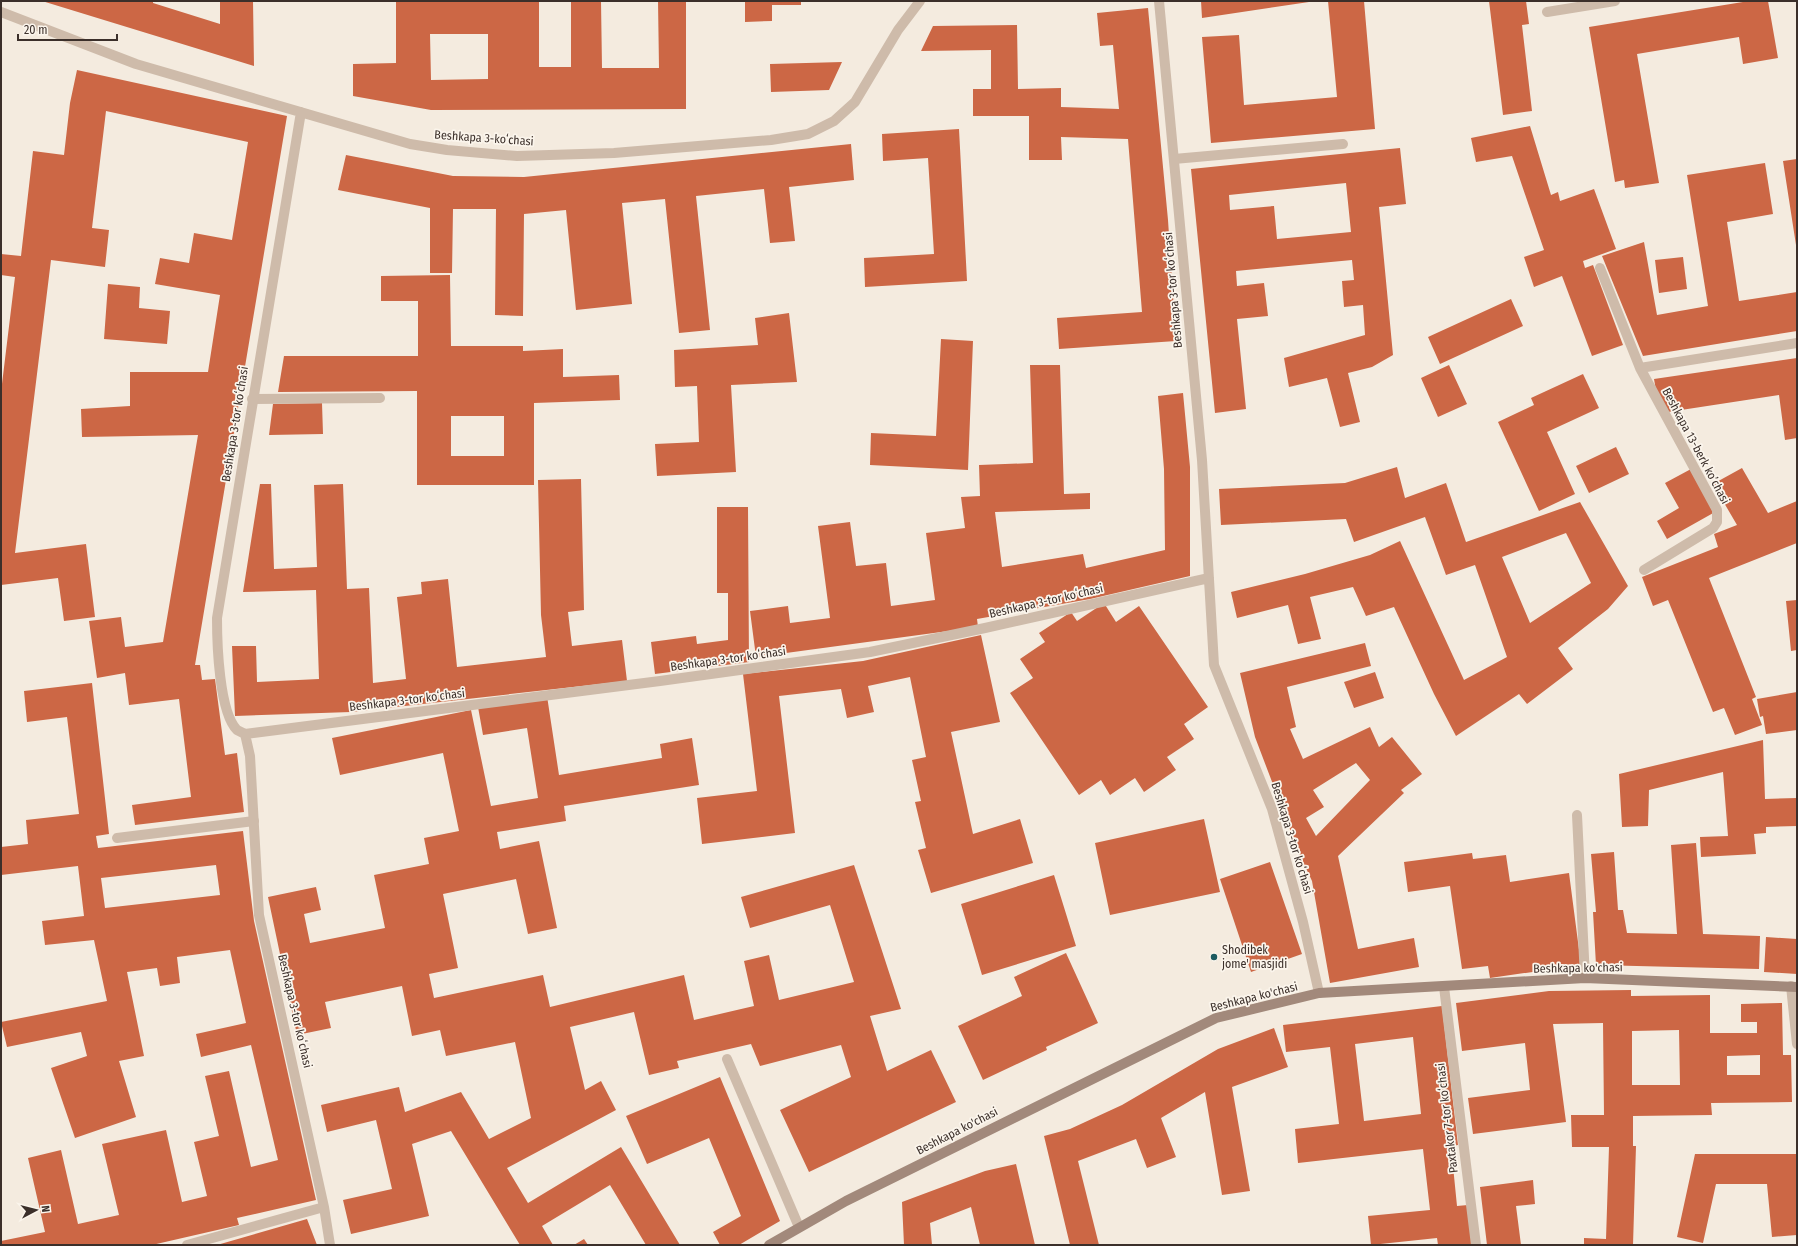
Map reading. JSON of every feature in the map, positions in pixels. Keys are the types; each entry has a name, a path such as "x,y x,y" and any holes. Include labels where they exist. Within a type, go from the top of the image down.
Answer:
{"street":[{"name":"Beshkapa 3-koʻchasi","path":"1,12 136,64 410,144 447,150 517,156 614,153 771,140 808,134 834,121 855,102 898,30 920,1"},
{"name":"Beshkapa 3-tor koʻchasi","path":"1159,1 1202,460 1214,665 1272,810 1303,922 1319,994"},
{"path":"1547,12 1615,1"},
{"name":"Beshkapa 3-tor koʻchasi","path":"300,112 217,618 217,661 229,717 237,730 245,734 660,681 870,652 1209,578"},
{"path":"1174,159 1343,144"},
{"name":"Beshkapa 13-berk koʼchasi","path":"1600,268 1640,368 1717,510 1717,522 1713,528 1644,570"},
{"path":"1640,368 1797,343"},
{"path":"252,399 380,398"},
{"name":"Beshkapa 3-tor koʻchasi","path":"245,734 250,756 259,915 324,1207 330,1245"},
{"path":"1576,815 1586,978"},
{"path":"117,838 254,821"},
{"name":"Beshkapa ko'chasi","path":"770,1245 799,1227 853,1198 1216,1018 1319,994 1586,978 1794,986"},
{"path":"1794,986 1797,1044"},
{"name":"Paxtakor 7-tor koʻchasi","path":"1444,987 1476,1245"},
{"path":"726,1059 799,1227"},
{"path":"187,1245 324,1207"}],"building":[{"path":"42,1 153,1 153,3 220,24 220,1 253,1 254,66"},
{"path":"396,1 539,1 539,67 571,67 571,1 601,1 602,68 659,68 658,1 686,1 686,109 431,110 353,96 353,64 396,63","holes":["430,34 488,34 488,79 431,80"]},
{"path":"745,1 801,1 801,5 772,5 772,21 745,22"},
{"path":"1201,1 1309,1 1309,2 1202,18"},
{"path":"1328,1 1364,1 1375,129 1211,143 1202,37 1239,35 1244,105 1337,97"},
{"path":"1489,1 1526,1 1529,24 1522,25 1532,111 1503,115"},
{"path":"1749,1 1768,1 1778,58 1743,64 1739,37 1637,54 1659,183 1625,188 1624,180 1615,182 1589,27"},
{"path":"1148,8 1168,220 1176,341 1059,349 1057,318 1142,312 1128,139 1061,137 1062,160 1029,160 1029,116 973,116 973,89 991,89 991,50 921,51 933,26 1017,25 1018,89 1061,88 1061,107 1119,109 1113,45 1100,46 1097,13"},
{"path":"842,62 829,90 771,92 770,64"},
{"path":"77,70 287,116 195,665 200,665 202,680 215,679 225,755 237,753 244,812 135,825 132,805 191,797 179,699 129,705 125,673 97,678 89,621 121,617 125,647 163,642 198,435 82,437 81,409 130,406 130,372 208,372 220,295 155,284 160,258 189,263 194,233 232,240 248,142 106,111 92,228 109,230 105,267 51,260 15,553 86,544 95,617 64,621 58,578 1,585 1,392 15,277 1,275 1,254 21,256 33,151 64,155 70,103"},
{"path":"1530,126 1551,195 1558,192 1560,201 1594,189 1616,249 1583,261 1585,268 1593,265 1623,345 1592,356 1562,276 1534,287 1524,257 1544,250 1512,156 1476,162 1471,138"},
{"path":"959,129 967,281 865,287 864,258 934,254 928,158 883,161 882,134"},
{"path":"851,144 854,180 789,187 795,241 770,243 764,189 696,196 710,330 679,333 665,199 622,203 632,304 576,310 566,210 524,214 523,316 495,315 496,209 453,209 452,273 430,273 430,208 338,190 346,155 453,176 524,177"},
{"path":"1400,148 1406,204 1379,207 1393,355 1372,367 1348,373 1360,422 1340,427 1327,378 1289,387 1284,358 1365,335 1363,305 1344,307 1342,281 1354,280 1352,260 1236,271 1237,286 1264,283 1268,316 1237,319 1246,409 1215,413 1191,169","holes":["1346,183 1351,232 1277,239 1274,206 1230,210 1229,195"]},
{"path":"1797,159 1797,245 1796,245 1783,161"},
{"path":"1765,163 1773,214 1727,222 1739,301 1797,292 1797,331 1643,356 1602,256 1644,242 1657,315 1708,306 1687,175"},
{"path":"1683,257 1687,289 1659,293 1655,260"},
{"path":"450,275 451,346 523,346 523,351 563,349 563,377 619,375 620,400 534,403 534,485 417,485 417,391 278,392 284,356 418,356 418,301 381,301 381,276","holes":["451,416 504,416 504,456 451,456"]},
{"path":"108,284 140,287 139,308 170,311 167,344 104,339"},
{"path":"1511,299 1523,326 1440,364 1428,337"},
{"path":"789,313 797,382 731,385 736,472 657,476 655,444 699,442 697,386 675,387 674,350 758,345 755,318"},
{"path":"941,339 973,341 968,470 870,465 871,433 936,436"},
{"path":"1797,358 1797,438 1785,440 1779,395 1668,412 1657,396 1654,379"},
{"path":"1030,365 1060,365 1064,494 1090,493 1090,509 995,512 1002,567 1083,554 1086,568 1165,550 1164,469 1158,396 1183,393 1190,467 1190,576 1090,599 977,619 978,627 756,657 750,611 788,606 790,623 830,618 818,526 850,522 856,566 886,563 891,606 935,600 926,533 965,528 961,497 980,496 979,465 1033,463"},
{"path":"1449,365 1467,404 1438,417 1421,378"},
{"path":"1583,374 1599,408 1547,432 1575,494 1539,511 1498,422 1534,405 1531,398"},
{"path":"322,403 323,434 269,435 273,404"},
{"path":"1616,447 1629,474 1589,493 1576,466"},
{"path":"1397,467 1405,498 1446,483 1466,542 1580,502 1628,586 1608,609 1558,648 1573,669 1527,704 1519,694 1456,736 1434,694 1394,607 1366,616 1353,587 1310,597 1321,639 1298,644 1288,605 1237,618 1231,592 1305,574 1370,555 1400,541 1464,680 1507,657 1475,565 1446,575 1425,517 1354,542 1346,519 1221,525 1219,489 1345,483","holes":["1566,533 1591,583 1530,623 1502,557"]},
{"path":"1742,468 1768,513 1797,501 1797,543 1709,578 1756,697 1752,699 1762,725 1735,735 1724,708 1713,712 1668,600 1653,606 1642,577 1718,547 1714,534 1737,525 1713,484"},
{"path":"1691,469 1715,512 1667,539 1657,521 1679,508 1665,483"},
{"path":"581,479 584,610 568,612 572,646 622,640 627,681 351,712 235,716 232,646 256,646 257,682 319,679 316,590 243,592 260,484 271,484 274,569 317,567 314,485 343,484 347,589 369,588 373,683 406,679 397,597 422,594 421,582 448,579 457,667 546,657 541,615 538,480"},
{"path":"717,507 748,507 749,662 655,674 651,642 696,636 697,644 728,640 728,593 717,593"},
{"path":"1797,600 1797,650 1791,651 1786,601"},
{"path":"1104,603 1116,622 1139,606 1208,707 1184,724 1194,739 1167,757 1176,770 1144,792 1135,778 1110,795 1101,780 1079,795 1010,693 1033,678 1020,659 1045,642 1039,633 1071,612 1077,621"},
{"path":"981,635 1000,722 951,732 973,834 1020,819 1033,863 931,893 918,850 926,848 915,802 921,801 912,760 926,757 910,677 868,686 874,712 847,718 841,689 779,696 795,833 702,844 697,798 757,791 743,674 863,661"},
{"path":"1365,643 1371,666 1287,687 1296,727 1290,729 1303,759 1370,727 1379,747 1392,737 1422,774 1401,790 1404,793 1338,856 1358,949 1414,938 1419,967 1330,983 1312,881 1299,853 1255,737 1240,673","holes":["1356,763 1370,780 1316,836 1306,818 1324,807 1313,790"]},
{"path":"1375,672 1384,698 1354,708 1344,682"},
{"path":"92,683 109,834 96,836 98,848 243,831 254,921 316,1200 237,1218 239,1225 152,1245 1,1245 1,1241 45,1232 28,1158 61,1150 78,1224 119,1215 102,1144 166,1130 182,1202 207,1196 194,1142 219,1136 205,1076 229,1071 251,1167 278,1160 251,1045 201,1057 196,1034 246,1023 230,950 177,957 180,983 160,986 157,968 127,972 144,1056 119,1061 136,1117 75,1138 51,1068 87,1056 81,1032 7,1047 1,1022 107,1001 94,940 45,945 42,921 84,916 78,866 1,875 1,847 28,844 26,820 79,814 67,717 27,722 24,691","holes":["216,865 220,895 105,908 101,878"]},
{"path":"1797,692 1797,730 1766,734 1763,716 1760,717 1757,699"},
{"path":"547,696 559,775 662,758 660,744 692,738 699,785 564,806 566,821 497,832 500,849 539,841 557,928 528,934 516,879 443,894 458,968 429,974 434,998 543,975 550,1007 684,975 694,1020 754,1006 744,961 769,955 779,1000 854,982 830,905 750,928 741,897 854,865 901,1009 870,1016 887,1071 931,1050 956,1102 809,1172 780,1110 851,1077 841,1045 760,1066 751,1044 677,1061 679,1068 649,1075 634,1012 570,1027 585,1090 601,1081 616,1110 507,1168 528,1203 621,1147 680,1245 646,1245 610,1185 542,1226 553,1245 520,1245 451,1131 412,1144 429,1216 351,1234 343,1200 392,1189 376,1120 327,1132 321,1105 399,1087 405,1112 461,1092 489,1139 531,1118 515,1042 446,1056 440,1030 412,1036 402,986 325,1002 331,1028 297,1035 268,897 316,887 321,910 304,914 310,943 385,928 374,875 429,864 424,838 459,831 443,753 340,775 332,738 471,710 491,806 538,798 527,728 483,735 478,707"},
{"path":"1763,740 1765,799 1797,798 1797,826 1766,827 1766,833 1754,834 1756,854 1701,857 1700,837 1728,836 1723,772 1649,790 1648,826 1622,827 1619,774"},
{"path":"1204,819 1220,892 1110,915 1095,843"},
{"path":"1696,843 1703,934 1760,936 1759,969 1596,965 1593,912 1596,912 1591,854 1614,852 1618,910 1623,910 1627,933 1677,934 1671,845"},
{"path":"1472,853 1473,859 1506,855 1510,882 1569,873 1581,965 1490,978 1488,966 1462,969 1450,886 1408,892 1404,862"},
{"path":"1270,862 1302,954 1251,972 1220,879"},
{"path":"1054,875 1076,946 982,975 961,904"},
{"path":"1766,937 1797,939 1797,974 1764,972"},
{"path":"1066,953 1098,1023 1046,1047 1047,1050 983,1080 958,1026 1022,996 1014,977"},
{"path":"1631,990 1631,996 1710,995 1710,1033 1757,1033 1757,1022 1741,1022 1741,1004 1782,1003 1783,1055 1791,1055 1792,1102 1711,1103 1712,1115 1633,1116 1633,1146 1636,1146 1633,1245 1584,1245 1584,1238 1606,1239 1609,1147 1572,1147 1571,1115 1604,1115 1603,1023 1553,1024 1566,1122 1473,1134 1468,1098 1530,1090 1525,1043 1462,1051 1456,1003 1549,991","holes":["1679,1030 1680,1085 1632,1085 1632,1031","1760,1055 1760,1075 1727,1075 1727,1056"]},
{"path":"1442,1006 1458,1145 1451,1146 1457,1206 1468,1205 1472,1245 1438,1245 1437,1238 1371,1245 1368,1216 1430,1210 1423,1149 1298,1163 1295,1129 1339,1124 1330,1047 1286,1052 1283,1025","holes":["1413,1037 1421,1114 1364,1121 1355,1044"]},
{"path":"1274,1028 1288,1067 1232,1087 1250,1191 1222,1195 1205,1092 1161,1118 1176,1157 1147,1168 1136,1139 1078,1161 1099,1245 1070,1245 1044,1136 1070,1129 1122,1105 1218,1049"},
{"path":"720,1077 780,1221 739,1245 720,1245 713,1232 741,1216 709,1138 647,1164 626,1116"},
{"path":"1695,1154 1797,1154 1797,1235 1772,1237 1767,1184 1716,1184 1703,1243 1677,1237"},
{"path":"1016,1164 1035,1245 980,1245 971,1207 930,1223 932,1245 904,1245 902,1202 985,1171"},
{"path":"1533,1180 1535,1204 1516,1206 1521,1245 1487,1245 1480,1187"},
{"path":"307,1219 317,1245 217,1245"},
{"path":"584,1239 588,1245 574,1245"}],"place":[{"name":"Shodibek jome' masjidi","path":"1214,957"}]}
